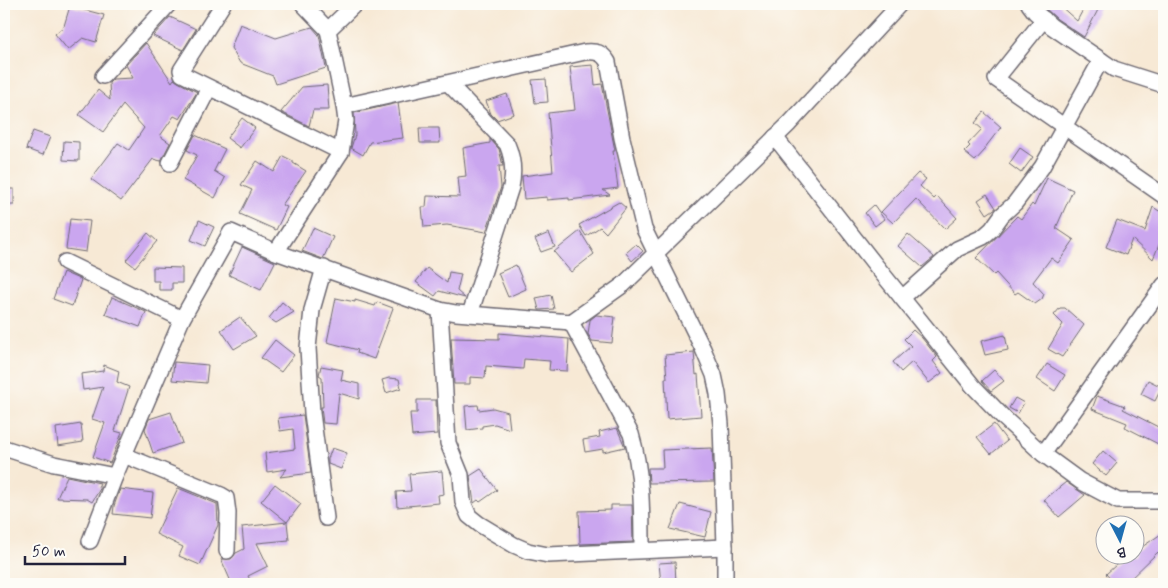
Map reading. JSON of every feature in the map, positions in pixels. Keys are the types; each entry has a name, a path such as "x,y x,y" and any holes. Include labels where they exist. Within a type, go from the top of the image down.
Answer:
{"street":[{"path":"103,76 170,4"},
{"path":"223,4 181,70 184,77 341,152"},
{"path":"276,252 341,152 346,121 328,30 303,4"},
{"path":"328,30 355,4"},
{"path":"90,541 182,319 231,232 276,252 440,310 571,322 622,285 775,137 900,4"},
{"path":"1029,4 1044,19 1114,69 1164,85"},
{"path":"1044,19 996,79 1164,196"},
{"path":"344,106 585,52 600,52 605,56 608,62 622,138 644,229 703,349 716,385 721,424 725,584"},
{"path":"902,298 957,249 983,237 1015,203 1042,167 1101,60"},
{"path":"449,84 507,144 513,166 511,187 470,314"},
{"path":"170,163 209,88"},
{"path":"775,137 973,386 1005,419 1043,454 1080,480 1118,501 1164,501"},
{"path":"65,262 182,319"},
{"path":"324,268 312,310 308,355 312,412 326,518"},
{"path":"1043,454 1164,285"},
{"path":"440,310 448,443 461,475 463,502 469,516 514,545 528,551 548,555 725,547"},
{"path":"571,322 631,434 635,448 642,510 642,550"},
{"path":"4,448 54,464 116,476"},
{"path":"124,456 226,498 228,513 227,550"}],"building":[{"path":"1049,4 1058,4 1077,21 1086,4 1101,4 1084,37 1057,19 1045,8"},
{"path":"70,6 104,15 96,42 83,38 68,50 55,34 64,26"},
{"path":"170,17 196,29 183,50 153,36"},
{"path":"240,24 276,38 312,27 319,35 326,68 276,84 273,76 240,63 231,48"},
{"path":"146,43 172,82 174,79 197,92 180,119 174,116 160,136 170,143 161,161 153,159 121,201 91,179 118,143 129,150 144,128 123,105 103,132 79,115 98,90 110,100 109,83 113,79 133,78 126,65"},
{"path":"593,65 595,85 602,84 615,151 613,151 618,188 603,190 610,195 569,200 569,198 547,200 547,197 524,199 522,176 553,172 548,113 575,110 570,67"},
{"path":"546,79 548,102 535,103 532,80"},
{"path":"327,85 329,110 313,110 309,126 281,112 302,87"},
{"path":"507,94 514,114 497,120 491,114 486,101"},
{"path":"398,103 403,138 370,142 363,155 351,148 355,135 354,113"},
{"path":"984,112 1001,127 975,161 964,152 970,146 968,144 982,129 975,123"},
{"path":"242,118 255,128 240,148 227,138"},
{"path":"419,128 439,128 440,143 420,143"},
{"path":"33,131 50,137 43,155 26,149"},
{"path":"195,135 225,149 214,171 225,178 215,198 183,180 197,155 187,150"},
{"path":"490,139 499,149 503,166 499,166 501,187 486,232 447,225 424,227 422,207 426,207 427,196 460,197 458,177 466,176 463,148 490,143"},
{"path":"64,141 79,142 79,161 63,160"},
{"path":"1020,148 1033,157 1021,173 1009,164"},
{"path":"283,156 306,171 282,205 287,207 276,230 240,214 252,190 241,185 257,161 274,172"},
{"path":"918,173 926,179 920,186 934,199 937,196 957,218 945,229 916,199 893,223 881,212"},
{"path":"1047,178 1073,190 1056,228 1074,240 1058,263 1051,258 1033,282 1044,294 1042,299 1035,304 1018,292 1015,294 996,273 994,275 976,258 1017,216 1021,219 1032,204 1034,206"},
{"path":"4,189 14,189 14,205 4,205"},
{"path":"987,194 996,208 987,214 978,200"},
{"path":"619,202 626,208 606,233 600,227 586,236 579,225"},
{"path":"874,205 884,219 875,226 865,213"},
{"path":"1153,207 1164,214 1164,233 1153,259 1132,239 1126,255 1106,247 1117,220 1145,231"},
{"path":"70,219 90,221 86,252 66,249"},
{"path":"199,220 214,227 205,246 191,240"},
{"path":"313,228 333,237 323,259 302,251"},
{"path":"580,231 594,254 571,272 554,252"},
{"path":"148,233 157,241 135,267 126,260"},
{"path":"549,233 555,247 541,252 535,239"},
{"path":"908,234 934,257 922,267 898,246"},
{"path":"636,244 643,251 632,261 626,253"},
{"path":"242,247 275,262 261,290 229,275"},
{"path":"516,265 526,289 508,297 498,273"},
{"path":"153,267 182,268 182,283 172,283 172,290 159,290 159,281 153,281"},
{"path":"427,268 447,283 449,272 461,274 457,291 465,298 439,291 435,296 416,282"},
{"path":"63,272 81,280 72,306 53,299"},
{"path":"551,295 554,309 539,310 536,298"},
{"path":"112,297 146,312 140,327 105,314"},
{"path":"336,298 355,302 355,300 375,306 377,302 393,308 374,359 357,353 358,350 327,342"},
{"path":"282,302 294,312 276,323 269,318"},
{"path":"1060,308 1065,308 1084,325 1062,357 1048,349 1063,324 1054,315"},
{"path":"596,315 615,317 612,343 592,341 588,334 590,320"},
{"path":"240,317 256,336 234,349 221,330"},
{"path":"913,330 937,357 933,361 942,373 929,383 912,362 901,372 893,362 911,346 904,339"},
{"path":"499,333 569,339 567,371 549,370 550,361 524,359 523,369 486,366 485,378 470,377 470,384 454,384 451,338 499,339"},
{"path":"1005,335 1008,350 985,355 981,341"},
{"path":"275,340 294,355 281,372 261,358"},
{"path":"694,352 696,375 698,374 701,416 667,419 665,355"},
{"path":"174,362 208,365 206,383 172,380"},
{"path":"1047,364 1065,375 1055,391 1037,379"},
{"path":"104,365 119,371 117,382 129,387 115,431 122,433 110,463 93,457 105,423 92,419 103,387 83,390 81,374 103,371"},
{"path":"321,366 343,370 341,380 359,384 359,399 339,393 336,424 323,423 321,407 323,407 322,377 319,375"},
{"path":"994,370 1004,381 991,391 982,381"},
{"path":"389,378 399,379 401,388 386,393 382,380"},
{"path":"1148,380 1162,387 1155,401 1141,394"},
{"path":"1097,396 1125,406 1123,409 1164,430 1164,447 1125,427 1127,423 1092,409"},
{"path":"1015,398 1024,403 1018,413 1009,408"},
{"path":"417,400 436,400 437,434 412,436 410,413 417,413"},
{"path":"478,405 479,410 493,408 508,412 510,429 495,424 467,430 465,406"},
{"path":"171,412 182,443 153,453 145,429 149,419"},
{"path":"303,415 311,473 280,477 287,469 267,472 265,453 295,449 293,429 280,431 278,418"},
{"path":"81,424 83,442 58,446 56,428"},
{"path":"994,424 1007,441 991,454 977,437"},
{"path":"617,428 625,447 603,452 603,449 585,452 583,440 600,437 599,432"},
{"path":"332,448 347,453 341,469 328,464"},
{"path":"712,448 714,482 649,483 648,468 663,468 662,450"},
{"path":"1103,451 1117,463 1106,476 1092,464"},
{"path":"481,469 497,490 480,502 478,500 474,503 470,476"},
{"path":"442,471 444,494 438,495 439,503 397,507 396,492 411,491 409,474"},
{"path":"67,476 100,483 98,487 101,487 92,502 87,499 57,498"},
{"path":"1066,482 1085,495 1059,517 1044,500"},
{"path":"275,484 301,504 287,522 261,501"},
{"path":"178,488 217,504 218,525 200,565 179,556 183,547 156,534"},
{"path":"120,489 153,493 150,518 113,514"},
{"path":"680,504 711,512 705,537 670,529"},
{"path":"611,505 632,505 633,542 580,544 579,511 611,510"},
{"path":"287,522 289,540 257,543 268,566 248,576 252,584 232,584 221,559 231,559 236,553 244,549 242,527"},
{"path":"1164,532 1164,564 1158,552 1146,564 1146,544"},
{"path":"675,562 676,584 661,584 659,563"},
{"path":"1115,566 1144,566 1125,584 1115,584 1106,574"}]}
